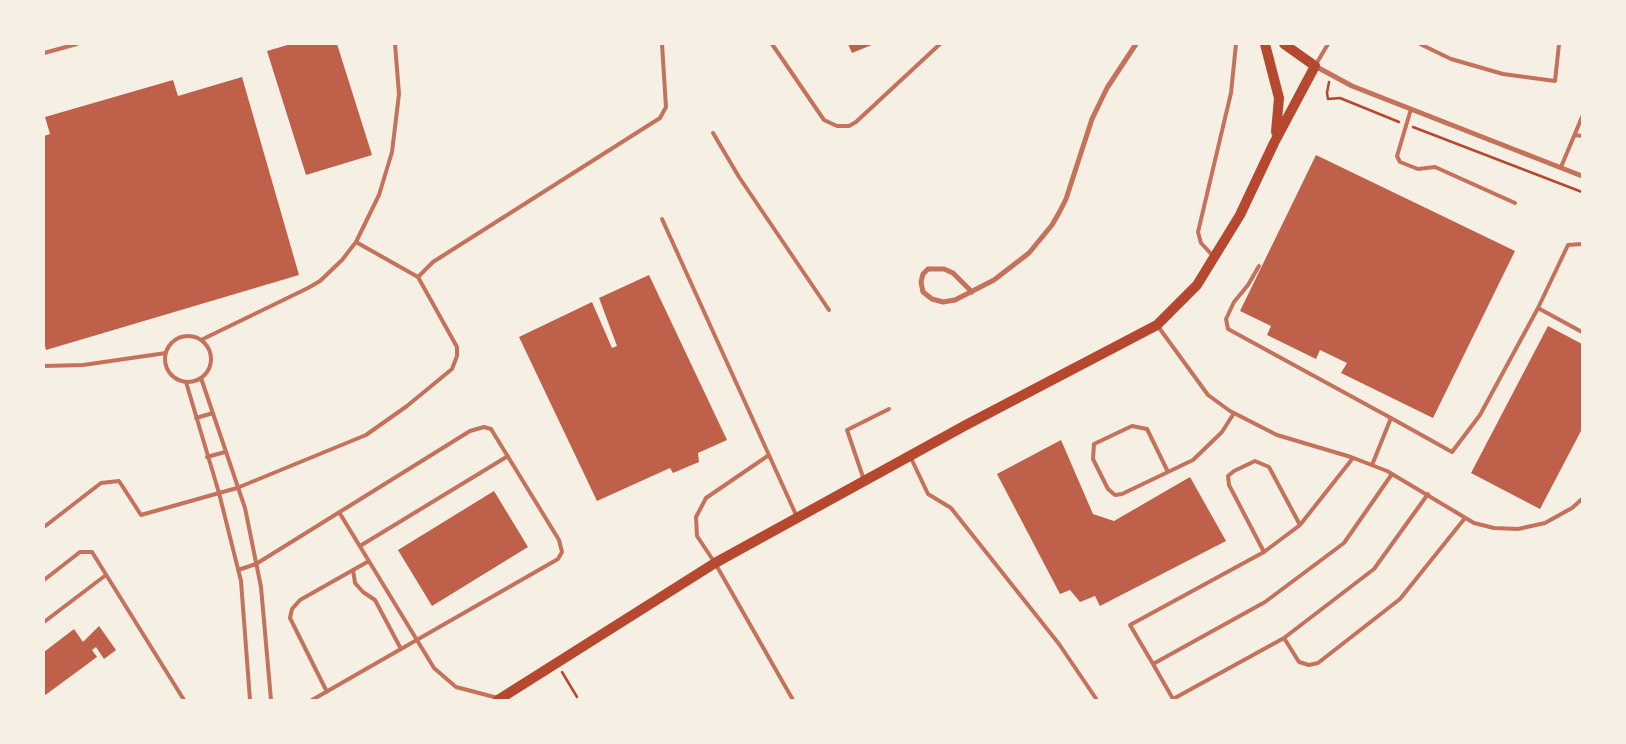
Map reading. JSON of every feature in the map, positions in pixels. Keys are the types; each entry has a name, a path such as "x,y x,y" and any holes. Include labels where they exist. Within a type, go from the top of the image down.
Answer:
{"main road":[{"path":"1265,44 1280,98 1274,143"},
{"path":"499,700 715,563 910,455 1157,325 1196,284 1240,215 1274,143 1316,66 1284,44"}],"street":[{"path":"972,292 953,273 944,269 928,269 923,274 923,292 932,299 943,302 956,300 972,292 994,280 1029,253 1052,225 1066,199 1092,120 1107,88 1136,44"},
{"path":"1316,66 1352,86 1582,176"}],"lane":[{"path":"44,54 77,44"},
{"path":"201,340 308,288 337,265 356,242 379,196 392,152 399,94 396,44"},
{"path":"418,277 433,262 660,118 666,107 662,44"},
{"path":"772,44 824,120 837,126 848,126 856,122 940,44"},
{"path":"1214,257 1201,243 1198,232 1231,93 1236,44"},
{"path":"1316,66 1328,44"},
{"path":"1420,44 1451,59 1503,74 1556,81 1559,44"},
{"path":"1411,109 1397,156 1400,162 1418,169 1435,167 1514,203"},
{"path":"1562,167 1582,117"},
{"path":"713,133 739,177 829,310"},
{"path":"1575,135 1582,136"},
{"path":"662,219 797,517"},
{"path":"44,527 101,483 119,481 140,515 237,488 366,435 407,406 452,369 458,356 458,347 418,277 356,242"},
{"path":"1259,266 1248,285 1234,302 1226,319 1228,329 1452,452 1480,415 1538,308 1568,245 1582,244"},
{"path":"1538,308 1582,332"},
{"path":"1157,325 1208,395 1234,413 1277,435 1353,458 1392,474 1474,523 1494,528 1518,529 1545,523 1572,508 1582,499"},
{"path":"194,337 206,345 211,360 210,367 201,378 186,382 176,379 170,374 165,360 166,353 174,341 180,338 194,337"},
{"path":"44,366 83,365 166,353"},
{"path":"201,378 245,508 260,587 272,700"},
{"path":"186,382 219,493 241,581 250,700"},
{"path":"864,480 847,430 889,408"},
{"path":"196,418 213,413"},
{"path":"1168,472 1147,429 1132,426 1094,444 1093,459 1108,489 1115,495 1122,494 1168,472 1193,460 1210,446 1234,413"},
{"path":"1372,465 1391,418"},
{"path":"238,570 256,564 470,431 484,427 491,428 559,540 562,552 558,559 312,700"},
{"path":"207,456 225,452"},
{"path":"769,455 706,498 696,517 697,536 715,563 793,700"},
{"path":"910,455 928,494 951,508 1059,644 1097,700"},
{"path":"360,546 508,456"},
{"path":"1353,458 1300,525 1264,552 1130,625 1172,700 1284,638 1374,569 1428,494"},
{"path":"1264,552 1229,485 1228,476 1234,470 1255,461 1269,467 1300,525"},
{"path":"1153,664 1265,602 1344,543 1392,474"},
{"path":"339,512 434,668 456,687 499,700"},
{"path":"1284,638 1299,662 1309,666 1318,663 1400,599 1465,518"},
{"path":"44,580 80,552 89,551 96,556 184,700"},
{"path":"327,692 290,618 292,608 300,600 369,561"},
{"path":"353,570 356,583 363,592 375,600 401,649"},
{"path":"44,622 106,575"}],"path":[{"path":"1330,74 1328,99 1340,98 1582,192"},
{"path":"556,663 577,697"}],"building":[{"path":"291,44 337,44 372,155 306,175 267,51"},
{"path":"848,44 874,44 852,53"},
{"path":"242,77 299,275 46,350 44,342 44,136 50,134 45,117 173,80 178,96"},
{"path":"1316,155 1515,251 1433,418 1341,373 1347,363 1320,350 1316,359 1267,335 1271,326 1240,311"},
{"path":"649,275 727,440 698,453 699,462 673,473 670,468 597,501 519,337 592,302 612,348 617,346 599,298"},
{"path":"1548,326 1582,344 1582,429 1540,509 1471,473"},
{"path":"1061,440 1093,514 1114,521 1190,477 1226,541 1100,606 1095,596 1080,602 1070,590 1060,594 997,474"},
{"path":"494,491 528,547 432,606 398,550"},
{"path":"99,626 116,650 104,659 96,647 92,650 97,657 44,696 44,652 74,629 83,642"}]}
